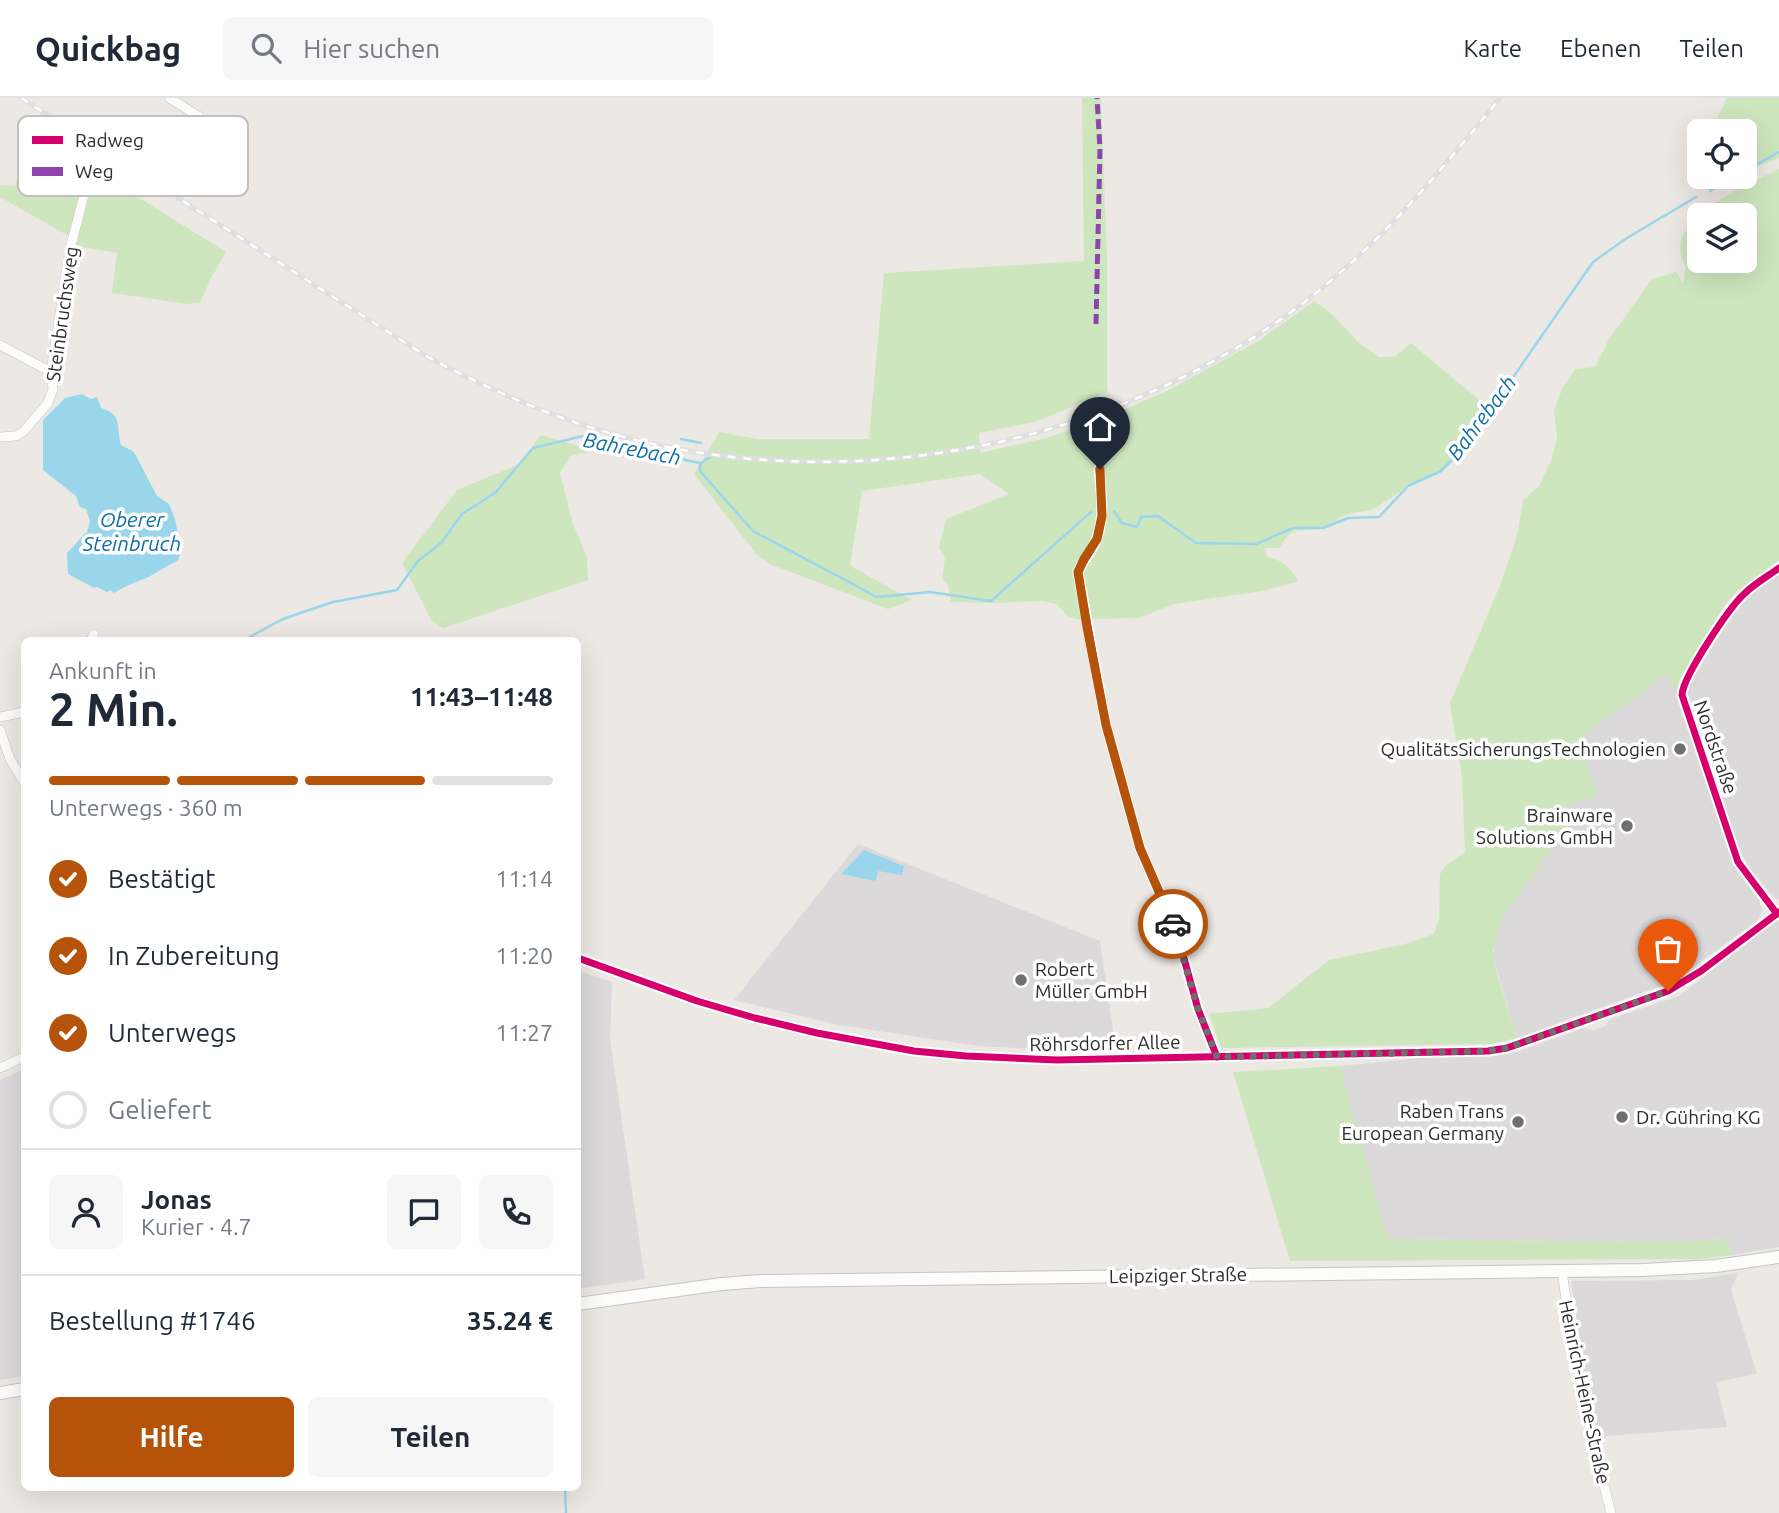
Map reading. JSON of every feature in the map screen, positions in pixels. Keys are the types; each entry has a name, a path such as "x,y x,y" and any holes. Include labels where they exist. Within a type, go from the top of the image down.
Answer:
{"main road":[{"name":"Leipziger Straße","path":"581,1304 722,1284 774,1280 1562,1271 1706,1267 1779,1256"},
{"path":"0,1393 21,1390"}],"street":[{"path":"169,98 198,116"},
{"name":"Steinbruchsweg","path":"0,437 16,436 24,431 48,403 53,389 51,372 70,249 84,196"},
{"path":"0,345 51,372"},
{"path":"1100,469 1102,516 1097,539 1078,572 1104,713 1140,848 1178,937 1198,1009 1217,1057"},
{"name":"Nordstraße","path":"1778,913 1738,862 1682,695 1688,677 1734,605 1779,568"},
{"path":"0,717 21,713"},
{"path":"0,730 10,759 21,777"},
{"name":"Röhrsdorfer Allee","path":"581,959 697,1001 755,1018 914,1051 1022,1060 1477,1052 1507,1048 1668,991 1701,971 1778,913"},
{"path":"0,1068 21,1058"},
{"name":"Heinrich-Heine-Straße","path":"1562,1271 1574,1357 1587,1422 1611,1513"}],"shaded area":[{"path":"1779,573 1779,899 1776,899 1741,854 1688,694 1689,685 1738,605"},
{"path":"1669,672 1733,863 1759,900 1762,910 1760,915 1757,921 1674,981 1517,1038 1494,960 1494,942 1501,921 1569,823 1563,807 1579,739"},
{"name":"Robert Müller GmbH","path":"858,844 1100,941 1116,1050 1071,1051 979,1046 839,1025 734,1000"},
{"path":"1779,918 1779,1247 1732,1255 1728,1239 1665,1242 1388,1239 1340,1066 1420,1058 1496,1056 1520,1051 1584,1028 1593,1030 1605,1026 1611,1019 1679,996"},
{"path":"581,972 612,982 610,1039 645,1279 581,1289"},
{"path":"21,1070 21,1376 0,1380 0,1080"},
{"path":"1738,1273 1731,1290 1757,1374 1716,1382 1727,1427 1593,1437 1571,1281 1693,1280"}],"green space":[{"path":"1082,98 1101,98 1107,260 1107,392 1035,422 979,433 980,453 1050,437 1105,418 1167,391 1260,340 1314,301 1333,315 1358,342 1379,357 1395,357 1411,343 1478,399 1484,420 1464,449 1441,471 1408,486 1374,509 1344,515 1324,528 1294,531 1279,548 1264,548 1267,557 1286,565 1298,582 1262,591 1174,604 1139,618 1077,619 1067,616 1057,604 1042,601 951,602 948,584 942,578 945,558 939,548 946,519 1009,494 980,474 862,491 850,566 912,600 888,609 772,565 757,555 694,474 719,432 757,439 869,439 884,273 1084,261"},
{"path":"1727,98 1779,98 1779,158 1757,166 1757,119 1717,119"},
{"path":"1779,169 1779,560 1737,591 1727,602 1679,680 1677,696 1668,673 1579,739 1597,795 1563,807 1569,823 1501,921 1493,951 1496,970 1517,1038 1490,1044 1221,1048 1209,1014 1268,1008 1329,960 1405,944 1434,934 1439,919 1440,874 1446,865 1465,852 1462,777 1450,703 1501,583 1517,536 1523,500 1539,486 1551,461 1557,438 1554,410 1563,387 1575,369 1595,367 1609,339 1652,279 1676,272 1683,283 1686,266 1680,249 1687,230 1687,273 1757,273 1757,203 1715,203 1741,189 1757,189 1757,180"},
{"path":"18,175 18,196 136,196 226,252 200,303 188,304 112,293 117,253 76,246 76,240 0,197 0,185 15,186"},
{"path":"540,435 597,451 572,455 560,473 573,524 587,557 588,580 443,628 432,621 402,563 457,490 522,463"},
{"path":"1340,1066 1388,1239 1665,1242 1728,1239 1732,1255 1700,1259 1290,1261 1233,1072"}],"water":[{"name":"Oberer Steinbruch","path":"82,394 91,399 97,397 101,408 116,418 121,445 134,452 157,496 169,504 181,550 178,561 114,593 94,588 68,574 67,553 87,532 90,521 86,509 80,507 76,496 43,470 43,420 65,398"},
{"path":"864,850 904,866 902,875 878,871 876,881 841,874"}],"waterway":[{"name":"Bahrebach","path":"1757,164 1779,152"},
{"name":"Bahrebach","path":"1710,191 1714,189"},
{"name":"Bahrebach","path":"1114,511 1122,523 1137,527 1141,517 1158,516 1196,543 1256,544 1293,528 1323,528 1348,518 1379,517 1408,486 1441,471 1464,448 1593,262 1627,238 1696,197"},
{"name":"Bahrebach","path":"250,637 283,619 333,602 397,590 418,561 441,543 462,514 495,493 533,448 583,436 590,441 700,463 700,471 753,531 877,597 930,592 991,601 1091,512"},
{"path":"681,439 701,443"},
{"path":"701,463 710,457"},
{"path":"565,1491 566,1513"}],"railway":[{"path":"21,98 49,116"},
{"path":"175,196 426,356 542,410 583,425 672,448 764,460 856,461 948,452 1038,432 1126,403 1209,364 1287,315 1347,267 1427,186 1500,98"}],"marked path":[{"path":"1096,324 1100,149 1097,98"}],"cycle path":[{"path":"1099,469 1101,521 1095,542 1078,572 1106,725 1140,848 1178,937 1198,1009 1217,1057"},
{"path":"1777,914 1738,862 1682,695 1698,658 1728,613 1748,590 1779,568"},
{"path":"581,959 697,1001 755,1018 914,1051 1057,1060 1488,1051 1507,1048 1668,991 1701,971 1779,912"}],"way so far":[{"path":"1173,924 1198,1009 1217,1057 1488,1051 1507,1048 1668,991"}],"place":[{"name":"QualitätsSicherungsTechnologien","path":"1680,749"},
{"name":"Brainware Solutions GmbH","path":"1627,826"},
{"name":"Robert Müller GmbH","path":"1021,980"},
{"name":"Dr. Gühring KG","path":"1622,1117"},
{"name":"Raben Trans European Germany","path":"1518,1122"}],"route":[{"path":"1100,469 1102,516 1097,539 1078,572 1106,725 1140,848 1173,924"}]}
